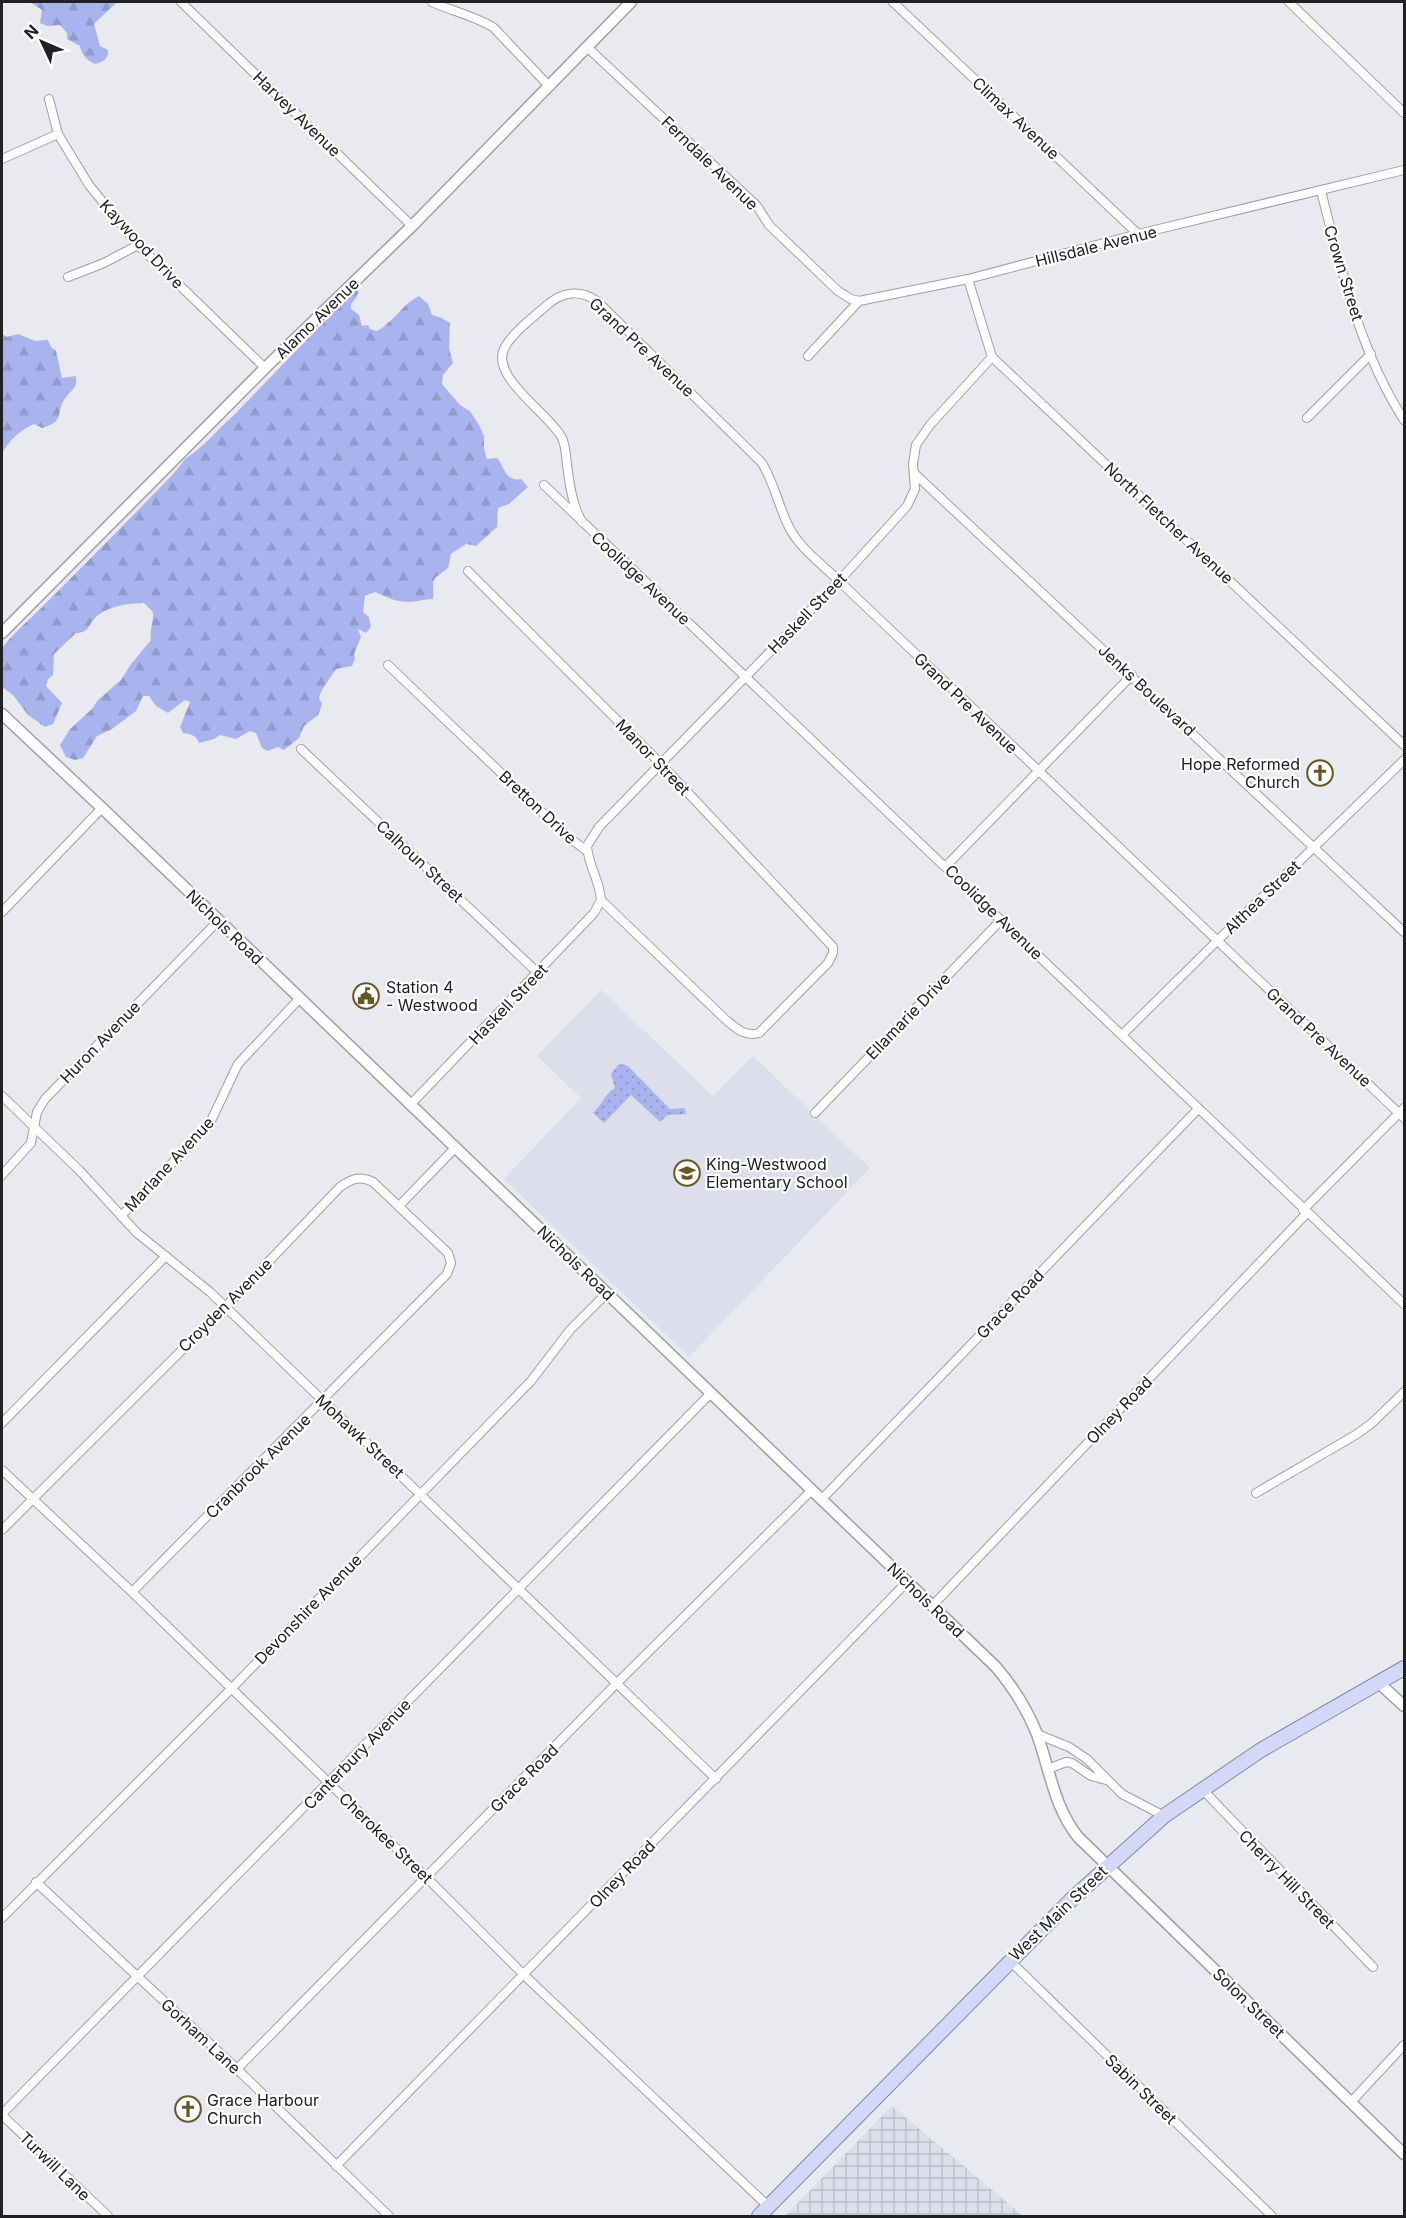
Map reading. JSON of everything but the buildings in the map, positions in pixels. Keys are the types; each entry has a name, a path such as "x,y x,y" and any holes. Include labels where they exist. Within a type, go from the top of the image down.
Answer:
{"main road":[{"name":"West Main Street","path":"764,2212 1010,1961 1108,1865 1164,1816 1202,1789 1310,1721 1404,1668"}],"street":[{"name":"Harvey Avenue","path":"182,2 412,226"},
{"path":"432,2 493,27 549,86"},
{"name":"Alamo Avenue","path":"2,633 265,368 412,226 631,2"},
{"name":"Climax Avenue","path":"893,2 1138,234"},
{"path":"1289,2 1404,113"},
{"name":"Ferndale Avenue","path":"587,47 757,206 769,225 837,291 859,301"},
{"name":"Kaywood Drive","path":"49,99 58,134 89,185 138,245 265,368"},
{"path":"2,159 58,134"},
{"name":"Hillsdale Avenue","path":"859,301 968,279 1138,234 1404,170"},
{"name":"Crown Street","path":"1321,191 1352,305 1383,382 1404,420"},
{"path":"68,277 104,263 138,245"},
{"name":"North Fletcher Avenue","path":"968,279 992,357 1404,745"},
{"name":"Grand Pre Avenue","path":"582,522 572,502 563,439 557,429 511,380 504,371 502,362 505,346 549,304 562,295 575,293 597,301 762,463 776,490 788,525 797,539 839,581 1403,1113"},
{"path":"808,356 859,301"},
{"path":"1307,418 1371,354"},
{"name":"Haskell Street","path":"587,851 587,846 594,833 839,581 907,506 915,489 913,464 916,445 930,425 992,357"},
{"name":"Jenks Boulevard","path":"915,474 1404,932"},
{"name":"Coolidge Avenue","path":"544,485 1404,1304"},
{"name":"Manor Street","path":"468,571 661,764 833,947 832,958 765,1029 759,1033 746,1034 725,1019 601,900"},
{"name":"Bretton Drive","path":"388,665 567,837 587,851 601,900"},
{"path":"946,866 1132,675"},
{"name":"Nichols Road","path":"2,714 813,1490 1005,1678 1018,1695 1036,1734 1054,1793 1064,1816 1074,1832 1092,1852"},
{"name":"Calhoun Street","path":"302,749 538,973"},
{"name":"Althea Street","path":"1122,1035 1404,760"},
{"path":"2,912 102,808"},
{"name":"Haskell Street","path":"410,1105 594,913 601,900"},
{"name":"Ellamarie Drive","path":"815,1113 1001,920"},
{"name":"Huron Avenue","path":"2,1175 31,1143 37,1112 51,1092 218,921"},
{"name":"Marlane Avenue","path":"122,1216 209,1125 238,1064 300,998"},
{"name":"Mohawk Street","path":"2,1096 79,1170 137,1233 199,1282 716,1779"},
{"name":"Grace Road","path":"822,1499 1198,1109"},
{"name":"Olney Road","path":"932,1606 1305,1211 1403,1113"},
{"path":"399,1206 455,1148"},
{"name":"Croyden Avenue","path":"2,1530 225,1307 346,1182 356,1178 367,1179 399,1206"},
{"name":"Cranbrook Avenue","path":"132,1592 323,1401 450,1268 448,1253 399,1206"},
{"path":"2,1423 166,1256"},
{"name":"Devonshire Avenue","path":"2,1918 231,1689 531,1381 570,1330 607,1293"},
{"path":"1256,1493 1357,1434 1404,1392"},
{"name":"Canterbury Avenue","path":"2,2114 711,1393"},
{"name":"Cherokee Street","path":"2,1470 132,1592 426,1877 764,2212"},
{"name":"Grace Road","path":"237,2069 617,1683 813,1490"},
{"name":"Olney Road","path":"336,2166 907,1582"},
{"path":"1380,1683 1404,1706"},
{"path":"1036,1734 1069,1747 1087,1759 1106,1780 1134,1802 1164,1816"},
{"path":"1048,1769 1066,1762 1091,1776 1106,1780"},
{"name":"Cherry Hill Street","path":"1202,1789 1373,1967"},
{"name":"Solon Street","path":"1092,1852 1404,2154"},
{"name":"Gorham Lane","path":"36,1882 237,2069 388,2217"},
{"name":"Sabin Street","path":"1010,1961 1272,2217"},
{"path":"1350,2102 1404,2045"},
{"name":"Turwill Lane","path":"2,2114 108,2217"}],"shaded area":[{"name":"King-Westwood Elementary School","path":"601,990 713,1096 753,1056 870,1168 689,1357 504,1179 581,1098 537,1056"},
{"path":"892,2106 1023,2216 785,2216"}],"green space":[{"path":"30,2 117,2 94,24 100,46 108,50 106,58 95,64 90,61 80,46 67,39 67,33 60,25 47,26 40,23 42,10"},
{"path":"355,290 359,291 351,304 351,309 359,315 362,326 368,325 370,329 377,331 383,327 419,296 428,304 432,315 450,323 449,348 453,363 443,375 442,384 460,405 470,411 479,425 484,436 487,459 497,458 508,476 521,479 528,487 509,504 498,508 497,527 476,546 466,544 451,554 448,568 435,578 433,583 433,599 404,602 375,592 365,596 363,612 369,617 371,627 366,633 358,629 361,637 352,666 336,669 320,694 322,704 318,715 304,726 299,738 284,750 278,747 268,751 262,748 256,733 250,731 236,739 220,735 199,743 193,735 183,733 180,727 190,702 185,700 168,713 156,706 149,696 143,696 136,711 112,729 97,736 83,758 75,760 66,757 60,745 70,729 121,680 151,640 153,612 144,603 113,607 97,616 86,630 76,633 54,654 53,675 48,679 46,686 62,703 53,724 45,727 28,715 13,695 2,687 1,658 4,646 166,482 185,459 233,416"},
{"path":"2,334 7,337 18,334 35,341 48,340 56,351 62,378 76,376 76,381 75,387 61,405 59,417 54,423 42,428 34,424 15,436 2,453"},
{"path":"618,1065 628,1066 670,1109 685,1108 686,1114 668,1115 660,1122 631,1095 604,1123 593,1113 615,1088 611,1074"}],"place":[{"name":"Hope Reformed Church","path":"1320,773"},
{"name":"Station 4 - Westwood","path":"366,996"},
{"name":"King-Westwood Elementary School","path":"687,1173"},
{"name":"Grace Harbour Church","path":"188,2109"}]}
